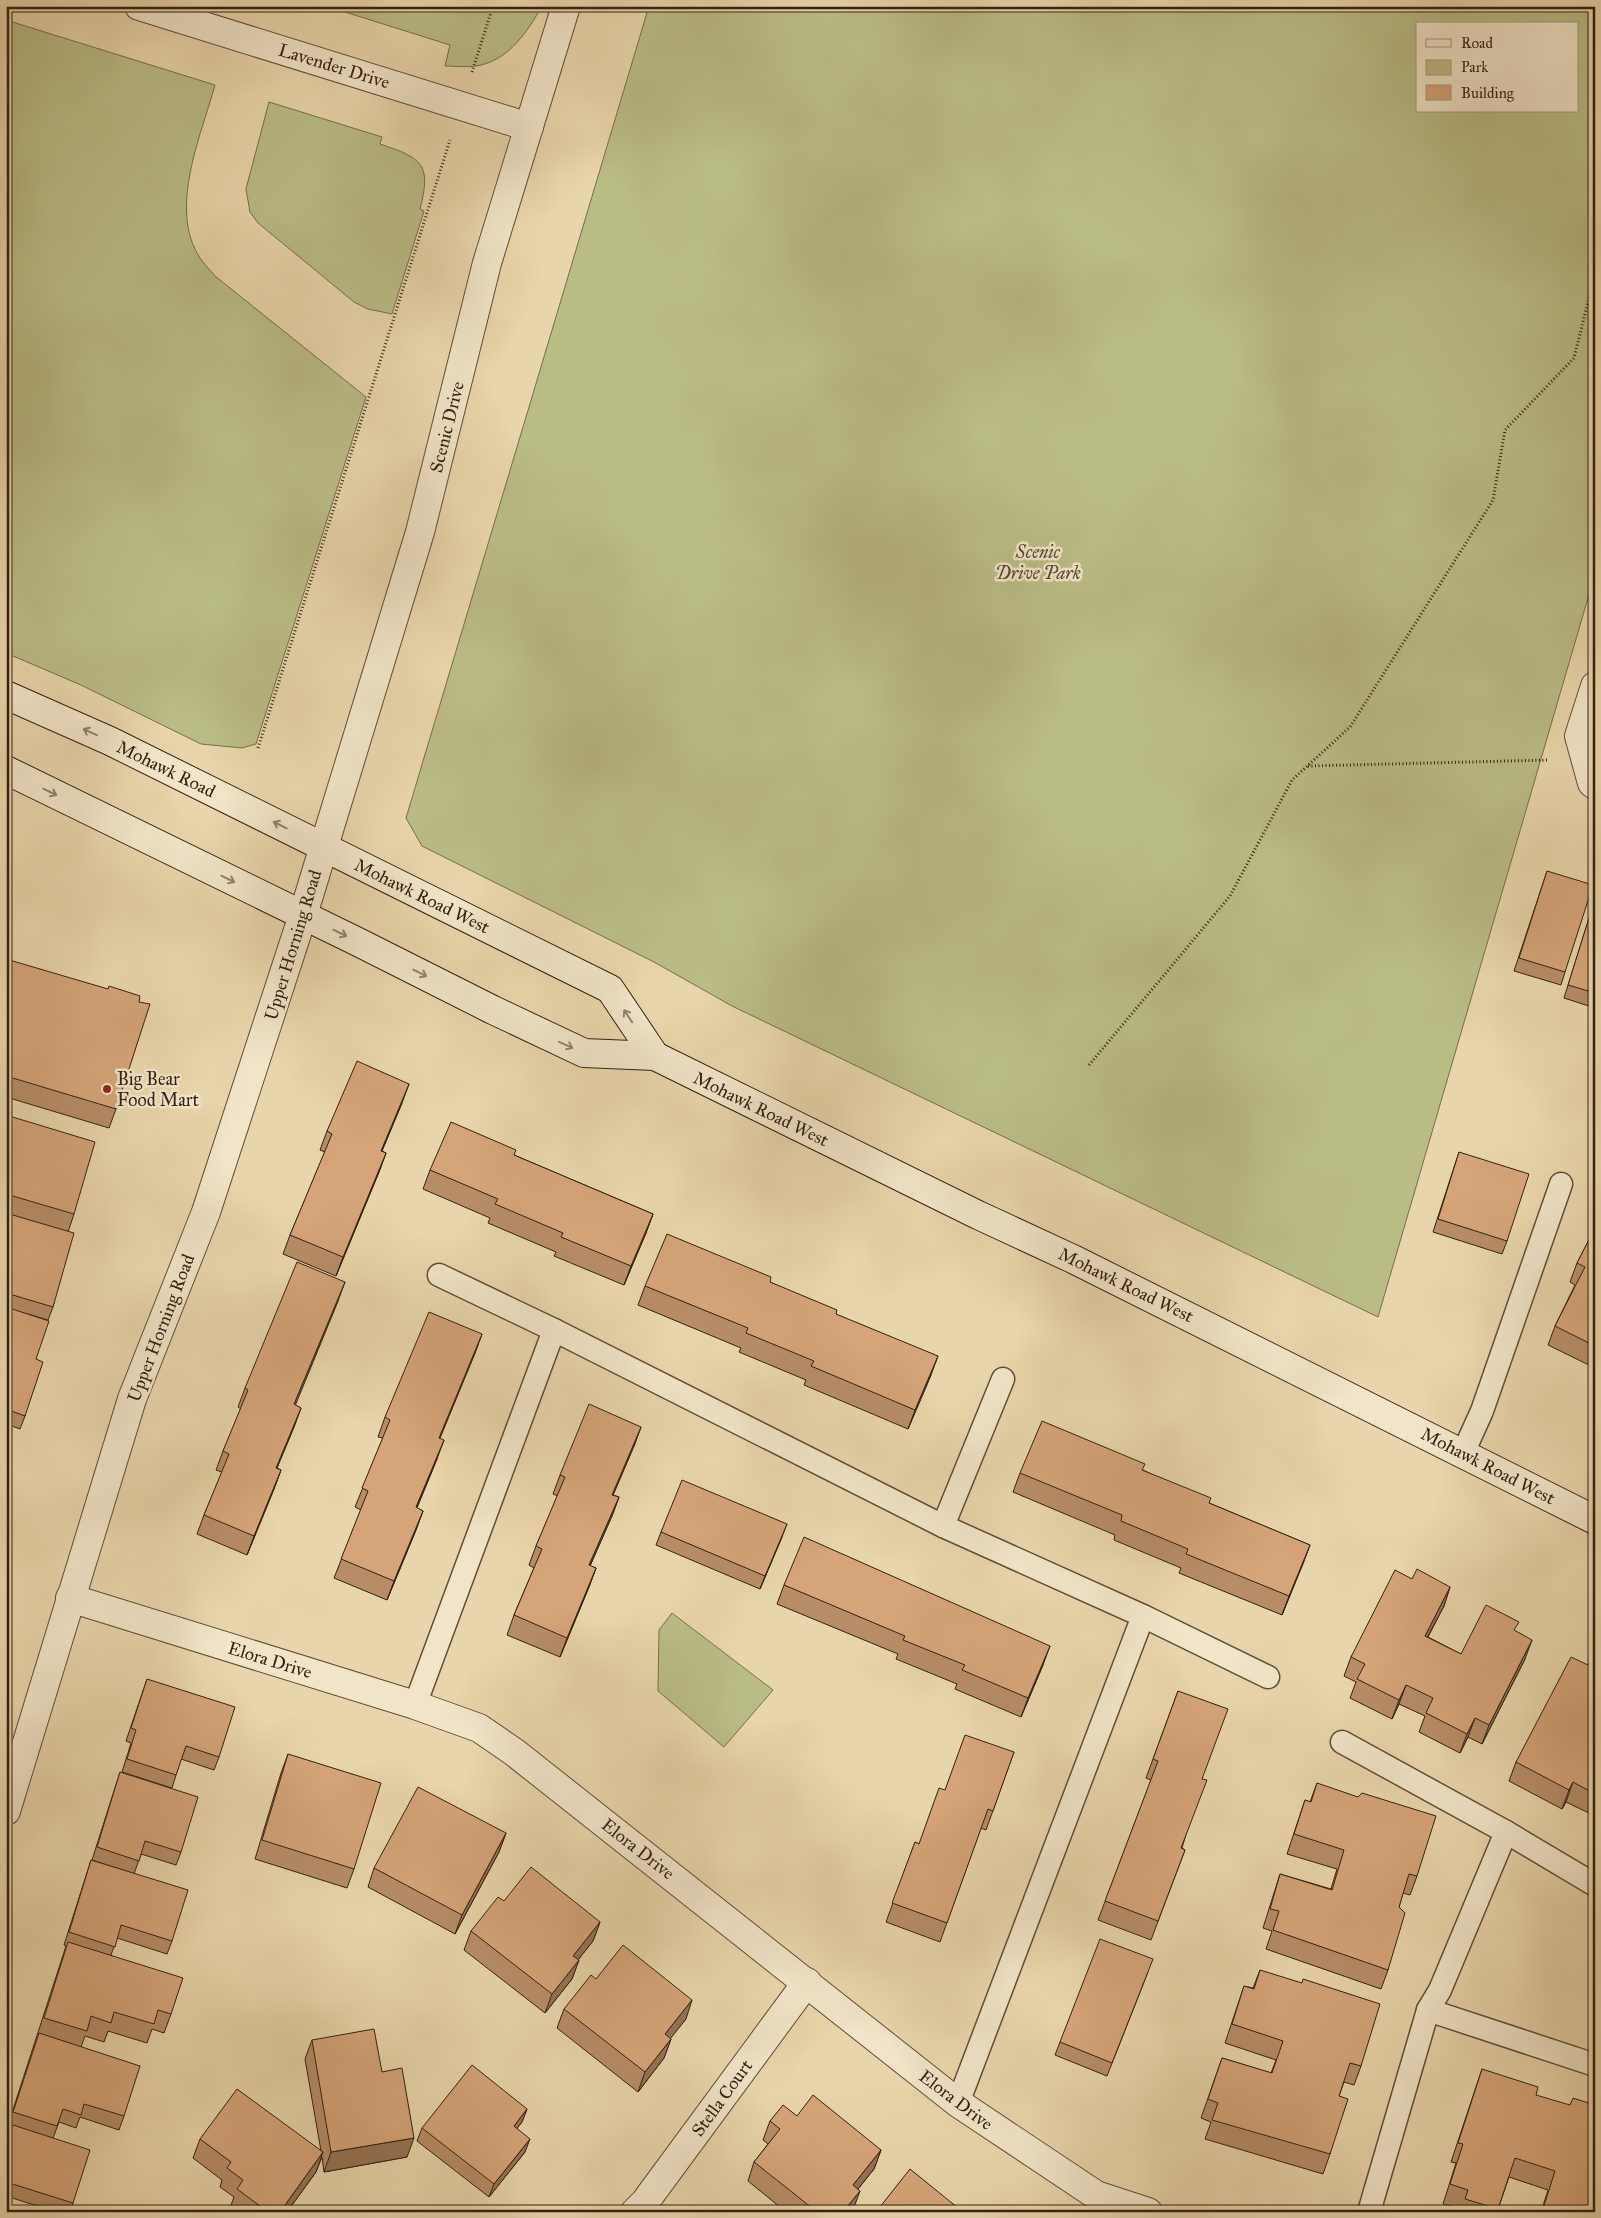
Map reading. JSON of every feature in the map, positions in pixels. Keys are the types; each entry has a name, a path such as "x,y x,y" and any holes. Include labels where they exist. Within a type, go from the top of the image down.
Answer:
{"street":[{"name":"Lavender Drive","path":"139,6 529,127"},
{"name":"Scenic Drive","path":"324,847 420,532 487,263 566,6"},
{"path":"1595,686 1579,736 1592,782 1595,785"},
{"name":"Mohawk Road","path":"6,695 110,741 324,847"},
{"path":"6,770 303,915"},
{"name":"Upper Horning Road","path":"6,1811 132,1399 206,1212 324,847"},
{"name":"Mohawk Road West","path":"324,847 610,989 655,1056"},
{"name":"Mohawk Road West","path":"303,915 493,1010 584,1053 655,1056 978,1215 1073,1259 1595,1520"},
{"name":"Elora Drive","path":"70,1598 415,1705 479,1728 514,1752 958,2103 1096,2195 1148,2212"},
{"name":"Stella Court","path":"635,2212 645,2202 807,1982"}],"lane":[{"path":"1463,1453 1482,1411 1561,1184"},
{"path":"440,1275 554,1330 943,1526 1142,1616 1268,1677"},
{"path":"415,1705 554,1330"},
{"path":"943,1526 1003,1379"},
{"path":"958,2103 1142,1616"},
{"path":"1342,1742 1506,1832 1595,1885"},
{"path":"1368,2212 1428,2010 1440,1990 1506,1832"},
{"path":"1428,2010 1595,2065"}],"path":[{"path":"477,58 493,6"},
{"path":"258,748 446,153"},
{"path":"1089,1065 1230,896 1292,780 1350,728 1493,500 1505,430 1574,358 1595,274"},
{"path":"1307,766 1585,759"}],"green space":[{"path":"326,6 542,6 531,25 509,50 491,61 468,67 445,66 450,45"},
{"name":"Scenic Drive Park","path":"649,6 1595,6 1595,574 1378,1317 732,1006 654,962 422,846 406,818"},
{"path":"6,20 215,85 190,172 187,195 187,217 191,239 200,258 215,276 366,397 256,744 242,748 201,744 81,685 6,653"},
{"path":"269,102 382,137 380,144 406,154 420,165 424,172 425,182 420,209 424,211 392,314 368,309 354,302 258,223 250,212 246,189"},
{"path":"672,1613 773,1690 724,1747 658,1691 659,1630"}],"building":[{"path":"1547,871 1593,885 1565,972 1519,958"},
{"path":"1595,899 1595,993 1568,985"},
{"path":"6,959 108,989 109,986 140,996 139,1002 150,1004 116,1109 6,1076"},
{"path":"357,1061 409,1084 381,1151 386,1153 343,1257 290,1235 332,1134 327,1131"},
{"path":"6,1115 95,1142 74,1214 6,1194"},
{"path":"451,1122 516,1150 514,1155 653,1214 631,1266 561,1237 563,1233 495,1204 498,1199 430,1170"},
{"path":"1459,1152 1529,1174 1507,1241 1438,1219"},
{"path":"6,1213 74,1233 53,1307 6,1293"},
{"path":"1595,1228 1595,1346 1555,1326 1585,1267 1577,1263"},
{"path":"667,1234 771,1277 770,1282 837,1310 836,1314 938,1356 915,1410 811,1366 814,1361 746,1333 748,1328 645,1286"},
{"path":"297,1262 345,1282 294,1404 301,1408 276,1468 281,1470 254,1536 204,1515 229,1454 223,1451 248,1390 245,1388"},
{"path":"6,1307 49,1321 36,1359 43,1362 25,1416 6,1409"},
{"path":"429,1312 482,1334 439,1438 444,1440 416,1507 423,1511 394,1581 341,1559 368,1491 362,1488 390,1420 385,1417"},
{"path":"589,1404 641,1427 612,1495 619,1497 589,1565 596,1568 567,1638 514,1615 542,1549 536,1546 565,1477 560,1475"},
{"path":"1042,1421 1145,1464 1142,1470 1211,1498 1209,1503 1310,1545 1289,1596 1186,1554 1188,1549 1121,1521 1122,1515 1020,1473"},
{"path":"6,1431 11,1432 6,1449"},
{"path":"682,1480 787,1524 765,1576 661,1532"},
{"path":"804,1537 1050,1646 1028,1698 962,1670 965,1665 903,1640 905,1636 784,1585"},
{"path":"1417,1569 1450,1587 1425,1636 1461,1654 1486,1605 1519,1622 1514,1630 1532,1640 1489,1725 1475,1718 1467,1734 1426,1713 1433,1698 1406,1685 1399,1700 1357,1679 1365,1664 1351,1657 1395,1570 1412,1579"},
{"path":"1571,1657 1588,1665 1592,1657 1595,1658 1595,1794 1573,1782 1569,1790 1516,1762"},
{"path":"147,1679 235,1707 219,1757 186,1746 176,1775 127,1759 136,1730 131,1728"},
{"path":"1178,1691 1228,1709 1202,1779 1207,1780 1181,1848 1185,1850 1158,1921 1105,1901 1158,1761 1153,1759"},
{"path":"965,1735 1014,1752 993,1811 988,1809 947,1923 892,1903 915,1842 919,1844 939,1788 945,1790"},
{"path":"288,1754 381,1783 354,1869 262,1840"},
{"path":"120,1772 198,1797 181,1852 145,1841 139,1861 97,1847"},
{"path":"1317,1783 1358,1797 1362,1793 1436,1816 1417,1876 1409,1874 1399,1907 1405,1913 1388,1970 1273,1930 1279,1911 1270,1909 1280,1874 1332,1890 1344,1850 1294,1834 1305,1800 1311,1802"},
{"path":"418,1787 506,1833 462,1915 374,1868"},
{"path":"91,1860 188,1890 172,1941 121,1925 115,1947 69,1932"},
{"path":"531,1867 600,1922 573,1956 579,1960 552,1994 471,1931 498,1897 504,1901"},
{"path":"1100,1939 1153,1959 1112,2063 1060,2042"},
{"path":"68,1942 183,1978 171,2014 158,2010 154,2024 114,2012 111,2023 91,2016 87,2031 44,2018"},
{"path":"623,1945 692,2000 665,2034 671,2039 645,2072 564,2009 591,1975 596,1979"},
{"path":"1260,1970 1302,1983 1303,1979 1380,2004 1361,2066 1350,2063 1339,2096 1348,2099 1330,2154 1212,2120 1218,2103 1208,2099 1222,2058 1272,2073 1283,2041 1232,2024 1244,1986 1254,1989"},
{"path":"374,2029 382,2072 402,2068 414,2138 331,2152 312,2040"},
{"path":"39,2033 140,2066 124,2116 84,2104 81,2115 63,2109 57,2126 13,2112"},
{"path":"472,2065 527,2109 514,2126 530,2139 494,2184 422,2128"},
{"path":"1482,2069 1538,2087 1536,2095 1570,2105 1573,2098 1595,2105 1595,2212 1542,2212 1555,2171 1515,2158 1498,2209 1465,2199 1468,2190 1450,2184 1463,2144 1458,2143"},
{"path":"237,2089 323,2152 280,2212 268,2212 237,2189 243,2180 227,2168 231,2162 200,2139"},
{"path":"813,2095 881,2150 853,2185 860,2191 843,2212 817,2212 754,2162 780,2129 770,2121 783,2105 797,2116"},
{"path":"13,2125 90,2150 73,2203 6,2182 6,2146"},
{"path":"910,2169 963,2212 876,2212"}],"place":[{"name":"Big Bear Food Mart","path":"107,1089"}]}
